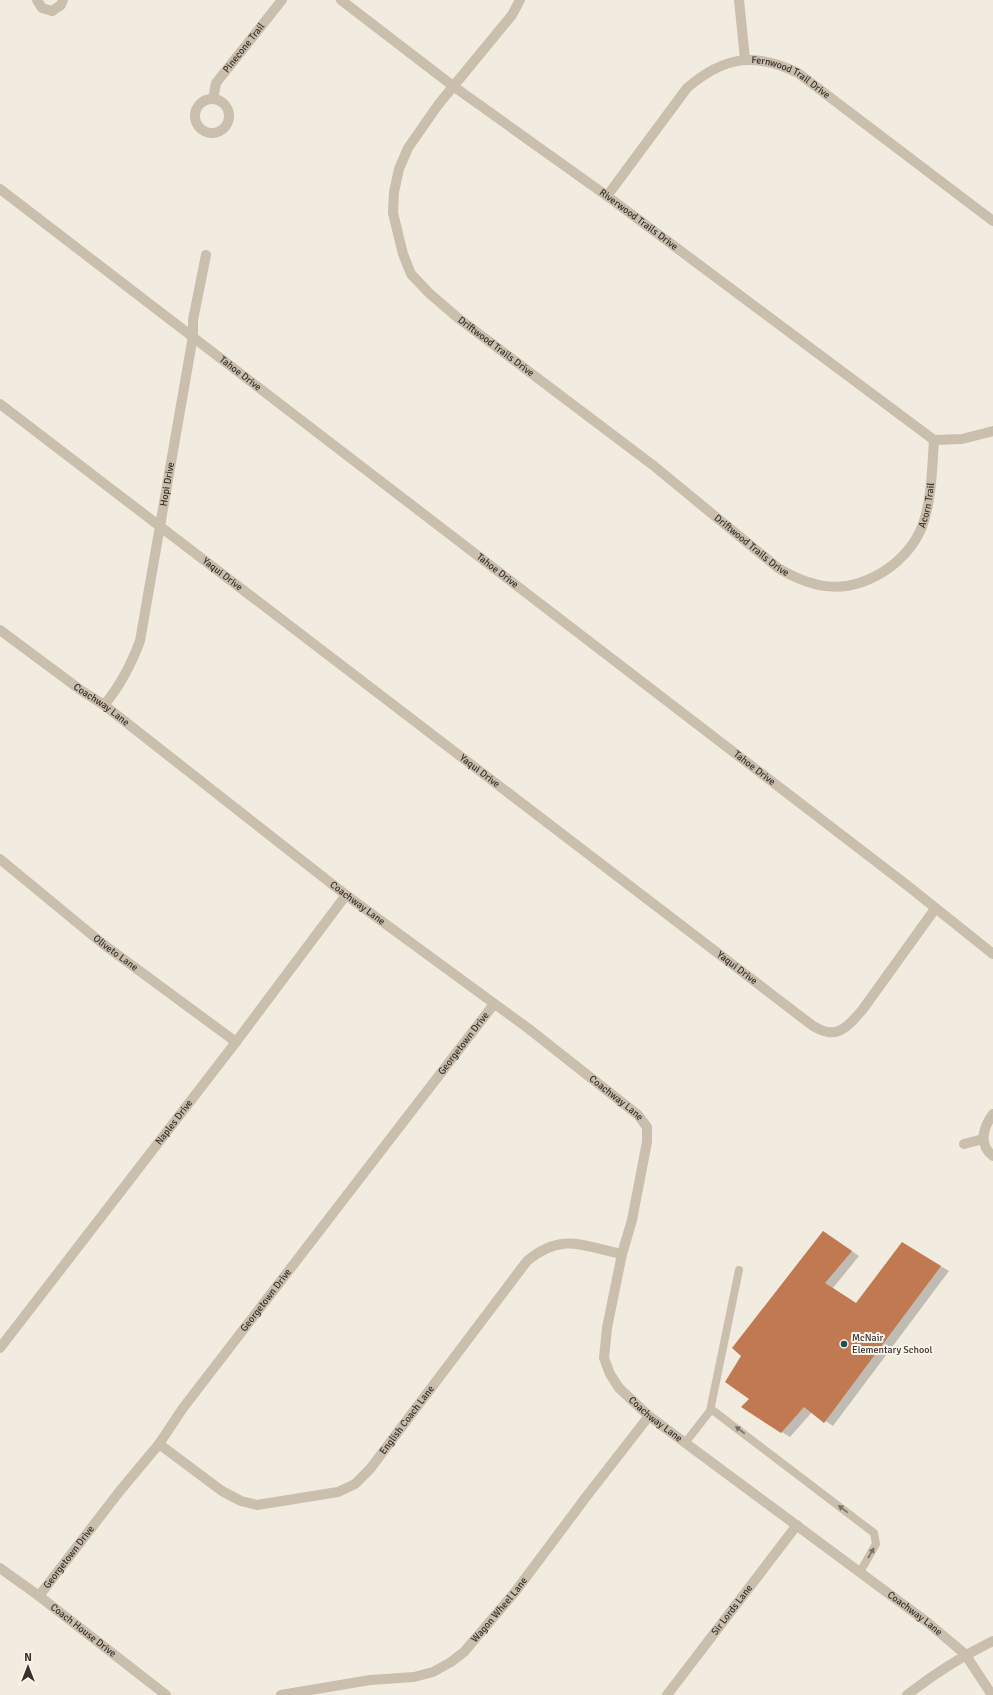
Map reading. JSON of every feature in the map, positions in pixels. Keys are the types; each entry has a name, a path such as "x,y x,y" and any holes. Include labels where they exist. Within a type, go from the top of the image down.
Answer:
{"street":[{"path":"37,0 42,8 52,11 61,5 63,0"},
{"name":"Pinecone Trail","path":"213,99 216,83 282,0"},
{"name":"Riverwood Trails Drive","path":"341,0 453,86 607,196 934,440"},
{"name":"Driftwood Trails Drive","path":"520,0 512,15 453,86 408,148 399,170 394,192 393,213 396,232 411,274 458,318 654,466 778,568 794,578 811,584 828,587 844,587"},
{"path":"739,0 745,59"},
{"name":"Fernwood Trail Drive","path":"607,196 687,88 700,77 731,62 745,59 780,64 798,73 993,221"},
{"name":"Tahoe Drive","path":"0,189 908,886 993,954"},
{"name":"Hopi Drive","path":"104,705 118,689 131,667 140,641 193,336 193,320 206,255"},
{"name":"Yaqui Drive","path":"0,404 813,1026 828,1032 838,1031 850,1023 863,1009 935,909"},
{"path":"934,440 962,439 993,431"},
{"name":"Acorn Trail","path":"844,587 873,578 900,561 913,544 922,526 930,495 934,440"},
{"name":"Coachway Lane","path":"0,630 82,691 104,705 346,895 602,1085 638,1115 647,1128 647,1142 641,1182 622,1254 607,1328 604,1358 610,1374 619,1388 649,1416 927,1622 965,1654 992,1695"},
{"name":"Oliveto Lane","path":"0,859 102,944 236,1042"},
{"name":"Naples Drive","path":"0,1348 236,1042 346,895"},
{"name":"Georgetown Drive","path":"39,1596 119,1492 159,1444 183,1408 494,1004"},
{"path":"993,1114 986,1124 983,1140 986,1149 993,1156"},
{"path":"964,1144 983,1140"},
{"name":"English Coach Lane","path":"159,1444 222,1491 241,1501 257,1505 338,1492 355,1484 370,1469 528,1261 539,1251 554,1244 569,1243 622,1254"},
{"name":"Wagon Wheel Lane","path":"282,1695 370,1680 414,1677 433,1672 451,1662 464,1652 515,1592 649,1416"},
{"name":"Sir Lords Lane","path":"667,1695 797,1525"},
{"name":"Coach House Drive","path":"0,1568 39,1596 166,1695"},
{"path":"907,1695 930,1677 965,1654 993,1640"}],"lane":[{"path":"685,1443 711,1408 739,1270"},
{"path":"711,1408 874,1533 876,1544 860,1572"}],"building":[{"path":"823,1231 852,1251 825,1283 856,1303 902,1242 941,1266 824,1423 804,1407 781,1433 741,1407 749,1399 725,1382 741,1356 732,1348"}],"place":[{"name":"McNair Elementary School","path":"844,1344"}]}
